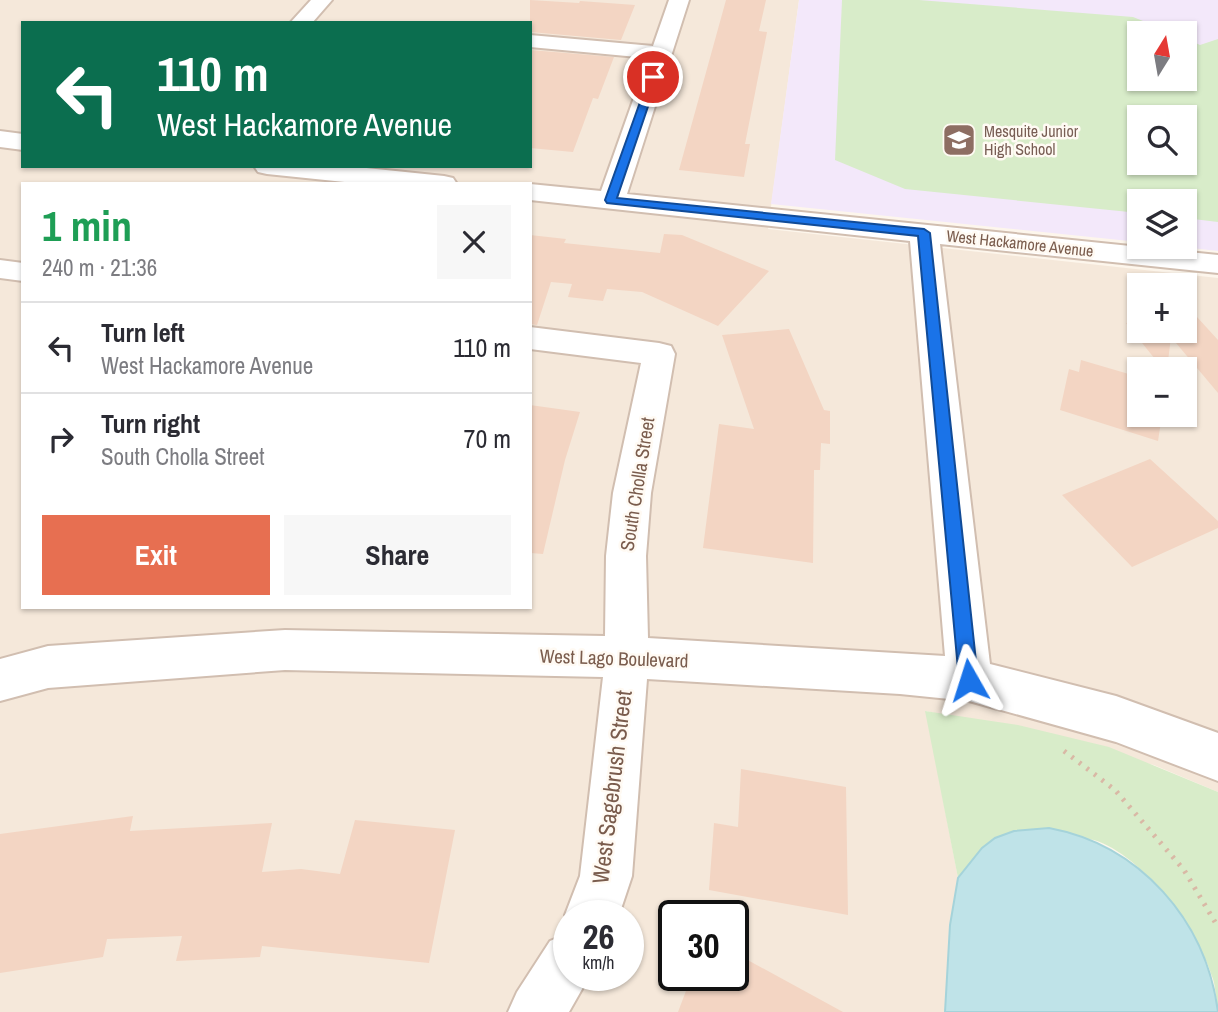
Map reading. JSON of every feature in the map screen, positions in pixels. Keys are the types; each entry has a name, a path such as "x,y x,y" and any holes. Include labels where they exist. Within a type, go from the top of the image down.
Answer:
{"street":[{"path":"302,21 322,0"},
{"path":"611,200 679,0"},
{"path":"532,41 662,53"},
{"path":"0,139 21,142"},
{"path":"287,168 424,182"},
{"name":"West Hackamore Avenue","path":"532,192 1218,264"},
{"path":"924,233 969,680"},
{"path":"0,269 21,272"},
{"name":"South Cholla Street","path":"532,338 659,354 632,493 626,556 627,657"},
{"name":"West Lago Boulevard","path":"0,680 48,667 285,650 627,657 900,673 969,680 1116,719 1218,757"},
{"name":"West Sagebrush Street","path":"597,900 606,876 627,657"},
{"path":"537,1012 553,986"}],"path":[{"path":"1115,790 1184,870 1218,927"}],"shaded area":[{"path":"0,0 799,0 768,229 1172,273 1127,273 1127,343 1197,343 1197,276 1218,278 1218,792 1154,765 926,711 958,878 950,925 945,1012 0,1012"},
{"name":"Mesquite Junior High School","path":"799,0 1218,0 1218,251 1197,249 1197,189 1127,189 1127,241 771,204"}],"green space":[{"name":"Mesquite Junior High School","path":"842,0 919,0 1133,17 1143,21 1127,21 1127,91 1197,91 1197,44 1218,39 1218,222 1197,219 1197,189 1127,189 1127,212 905,189 835,160"},
{"path":"925,711 1018,725 1109,747 1218,792 1218,1011 1214,983 1206,960 1182,918 1149,878 1113,848 1087,839 982,848 958,878"}],"water":[{"path":"1049,828 1082,837 1112,851 1139,869 1163,892 1183,918 1199,947 1211,978 1218,1012 945,1012 950,925 958,878 982,848 995,838 1014,831"}],"building":[{"path":"530,0 635,5 621,40 532,32"},
{"path":"726,0 766,0 759,31 767,32 745,144 750,144 744,177 679,170"},
{"path":"532,50 614,57 598,99 593,98 573,152 532,148"},
{"path":"664,234 682,235 769,271 718,326 642,292 607,289 603,301 568,297 572,284 551,282 537,325 532,324 532,235 566,239 564,243 660,253"},
{"path":"1197,317 1218,340 1218,393 1197,368 1197,357 1188,357 1176,343 1197,343"},
{"path":"789,329 824,410 830,411 830,444 821,443 820,470 814,470 813,563 703,548 719,424 754,429 722,335"},
{"path":"1142,343 1170,343 1168,357 1153,357"},
{"path":"1081,360 1127,373 1127,427 1160,427 1158,441 1060,410 1069,369 1079,372"},
{"path":"532,405 580,412 565,460 543,554 532,553"},
{"path":"1150,459 1218,521 1218,528 1132,567 1062,495"},
{"path":"741,769 846,787 848,915 709,890 714,823 738,827"},
{"path":"133,816 130,831 272,823 262,872 301,869 340,874 355,820 455,830 429,963 262,946 260,957 176,961 182,936 107,939 103,957 0,973 0,834"},
{"path":"749,961 843,1012 678,1012 686,991 749,991"}],"place":[{"name":"Mesquite Junior High School","path":"959,140"}],"route":[{"path":"653,77 611,200 924,233 969,680"}]}
